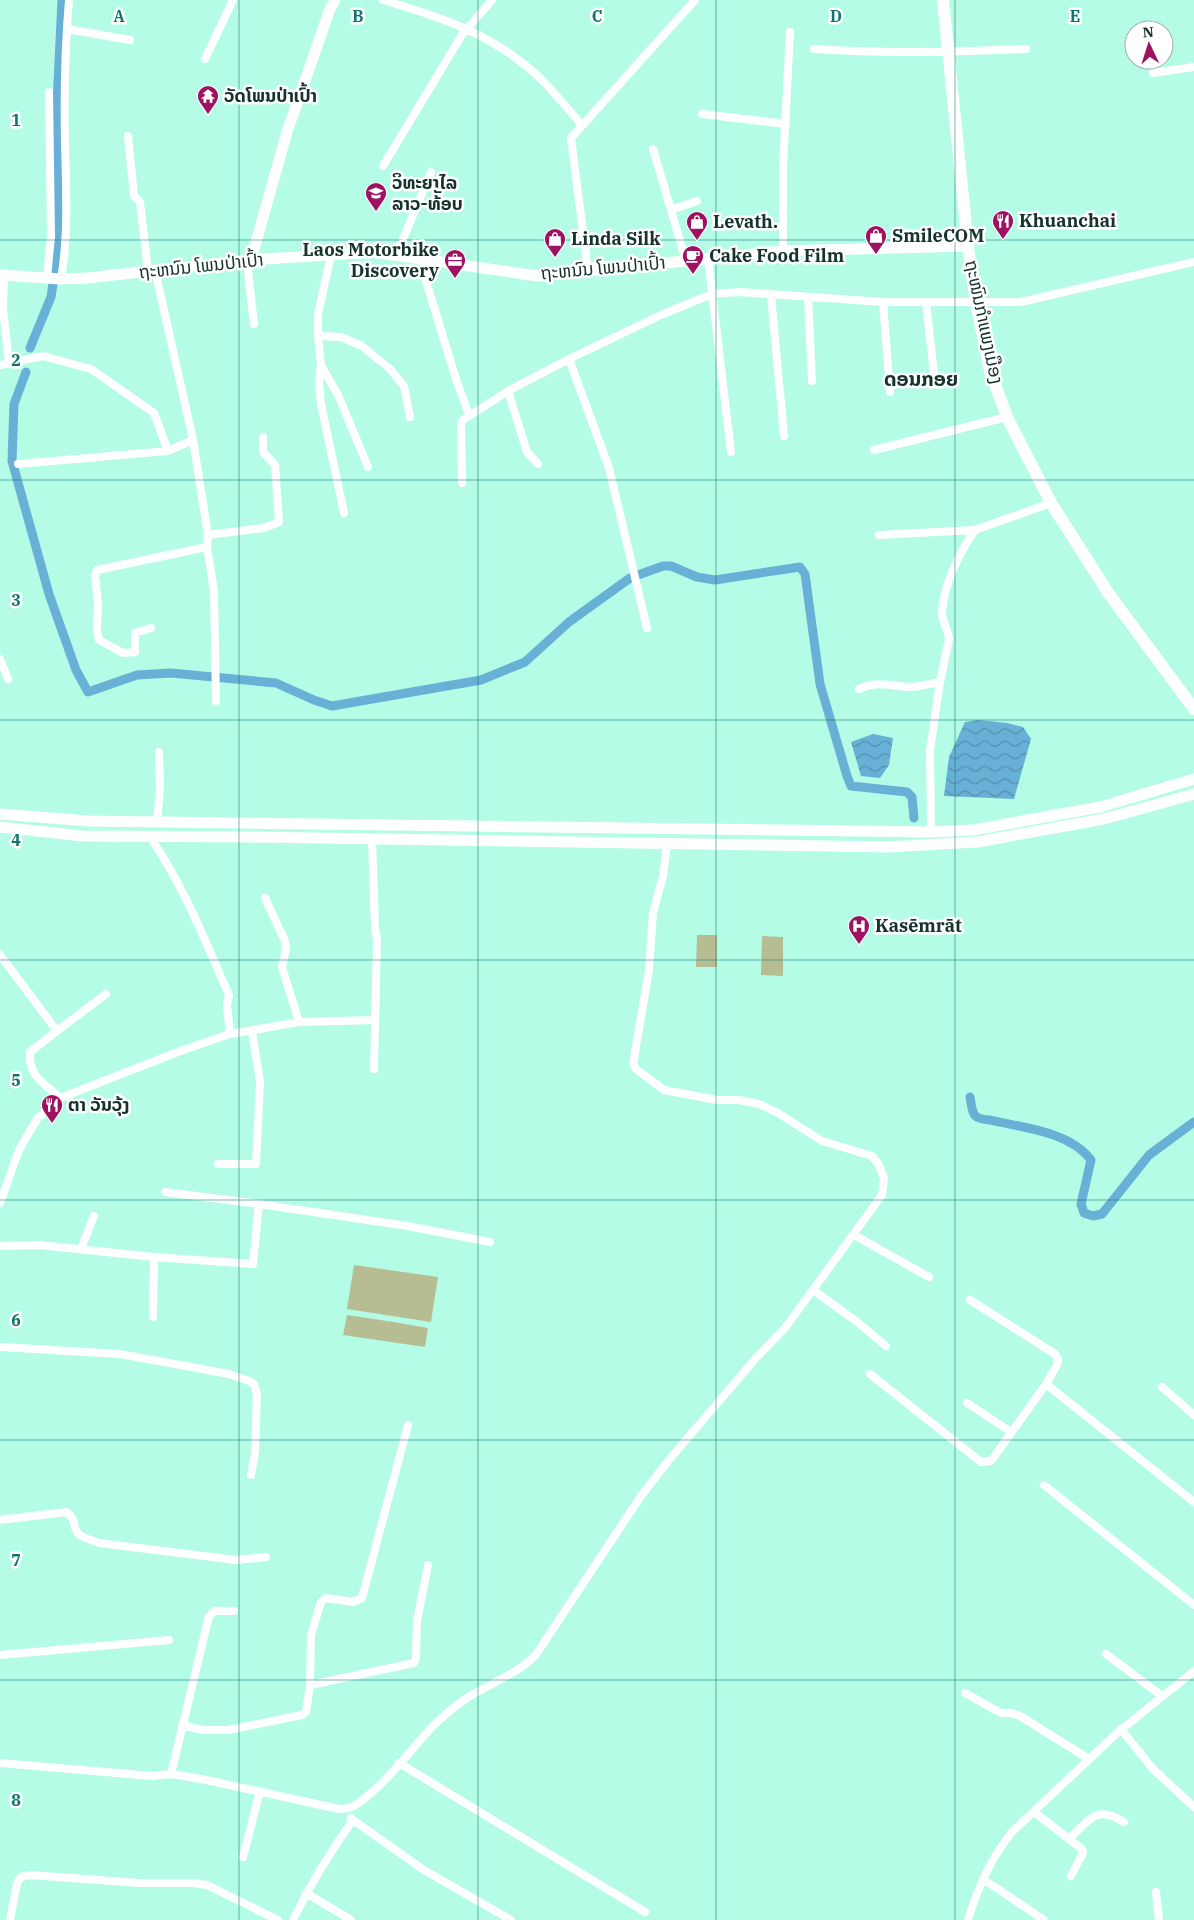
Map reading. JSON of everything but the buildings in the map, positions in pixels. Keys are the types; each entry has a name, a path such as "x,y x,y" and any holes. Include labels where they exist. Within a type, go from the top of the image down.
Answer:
{"main road":[{"name":"ຖະໜົນກຳແພງເມືອງ","path":"943,0 968,246 976,302 990,371 1007,417 1051,503 1109,594 1194,709"}],"street":[{"path":"53,279 66,251 65,115 69,0"},
{"path":"206,60 233,0"},
{"path":"254,324 249,260 287,132 330,9 335,0"},
{"path":"383,0 467,28 505,50 540,78 581,124"},
{"path":"383,166 467,28 492,0"},
{"path":"588,271 571,138 581,124 695,0"},
{"path":"67,29 130,40"},
{"path":"783,251 783,166 790,32"},
{"path":"814,49 875,53 948,53 1026,49"},
{"path":"1153,73 1194,66"},
{"path":"49,92 50,237 53,279"},
{"path":"702,114 786,124"},
{"path":"128,136 134,196 140,202 152,270 193,440 208,535 207,547 214,591 216,701"},
{"path":"653,149 686,261"},
{"path":"396,256 431,172"},
{"path":"671,210 697,201"},
{"name":"ຖະຫນົນ ໂພນປ່າເປົ້າ","path":"2,275 53,279 128,274 249,260 373,252 537,276 783,251 968,246"},
{"path":"331,255 318,314 321,365 319,383 321,404 344,513"},
{"path":"708,258 731,452"},
{"path":"424,260 426,280 456,379 470,415"},
{"path":"462,483 460,423 470,415 508,391 569,359 661,315 712,294 740,292 884,302 1021,302 1194,262"},
{"path":"2,275 3,309 9,363"},
{"path":"771,295 784,436"},
{"path":"808,297 812,381"},
{"path":"884,302 890,392"},
{"path":"926,302 935,383"},
{"path":"318,336 341,337 362,346 390,369 404,386 410,417"},
{"path":"0,365 43,356 91,369 154,413 168,451"},
{"path":"569,359 608,468 647,628"},
{"path":"321,365 339,397 368,467"},
{"path":"508,391 527,452 538,464"},
{"path":"874,450 1007,417"},
{"path":"208,535 264,528 279,522 275,464 262,452 263,437"},
{"path":"18,464 168,451 193,440"},
{"path":"878,535 975,530 1051,503"},
{"path":"931,832 930,750 940,682 949,639 942,614 947,590 966,543 975,530"},
{"path":"151,628 135,633 135,652 122,653 99,640 97,631 98,602 94,576 97,570 207,547"},
{"path":"0,660 8,679"},
{"path":"859,689 885,683 910,687 940,682"},
{"path":"157,822 160,788 159,752"},
{"path":"0,814 88,822 931,832 973,830 1100,807 1194,780"},
{"path":"0,827 82,836 888,846 977,842 1104,819 1194,794"},
{"path":"805,831 805,845"},
{"path":"150,837 173,872 198,921 229,995 226,1005 230,1034"},
{"path":"372,839 377,940 374,1069"},
{"path":"0,1763 152,1776 171,1774 260,1791 339,1809 348,1809 357,1804 379,1785 433,1726 450,1711 469,1697 523,1667 535,1656 641,1496 668,1461 756,1358 785,1328 854,1235 882,1195 884,1187 884,1178 872,1156 822,1141 778,1112 759,1104 739,1100 717,1100 664,1090 636,1069 633,1064 649,970 654,913 663,876 667,844"},
{"path":"265,898 285,941 286,949 282,967 299,1022"},
{"path":"0,955 57,1030"},
{"path":"60,1098 33,1074 29,1063 30,1052 106,994"},
{"path":"0,1203 19,1150 37,1119 60,1098 183,1050 230,1034 299,1022 375,1020"},
{"path":"218,1164 256,1164 260,1082 252,1031"},
{"path":"165,1192 408,1226 490,1242"},
{"path":"0,1246 39,1245 154,1257 253,1264 260,1204"},
{"path":"81,1249 94,1216"},
{"path":"854,1235 928,1277"},
{"path":"153,1317 154,1257"},
{"path":"813,1290 856,1321 886,1346"},
{"path":"870,1374 981,1462 991,1461 1046,1384 1057,1365 1058,1359 1055,1354 970,1300"},
{"path":"0,1347 120,1354 229,1374 254,1384 257,1394 255,1452 251,1475"},
{"path":"1046,1384 1194,1502"},
{"path":"1162,1387 1194,1415"},
{"path":"968,1403 1011,1432"},
{"path":"182,1726 203,1730 228,1730 302,1716 306,1712 310,1685 311,1635 321,1602 326,1598 353,1602 362,1598 408,1425"},
{"path":"1044,1485 1194,1606"},
{"path":"0,1520 66,1512 71,1515 75,1530 79,1535 99,1543 236,1560 266,1557"},
{"path":"310,1685 414,1663 416,1658 417,1621 428,1565"},
{"path":"171,1774 209,1616 215,1611 234,1610"},
{"path":"0,1655 169,1640"},
{"path":"1106,1654 1162,1696"},
{"path":"968,1920 983,1879 999,1848 1013,1831 1121,1729 1194,1671"},
{"path":"965,1693 1001,1713 1011,1713 1020,1716 1089,1759"},
{"path":"1121,1729 1152,1768 1194,1807"},
{"path":"399,1763 645,1912"},
{"path":"243,1857 260,1791"},
{"path":"348,1809 353,1820 424,1870 511,1920"},
{"path":"1034,1812 1082,1849 1083,1853 1071,1876"},
{"path":"1069,1839 1096,1814 1113,1815 1124,1822"},
{"path":"293,1920 306,1893 335,1845 353,1820"},
{"path":"10,1920 17,1883 21,1878 30,1875 139,1883 194,1883 207,1885 278,1920"},
{"path":"983,1879 1044,1920"},
{"path":"1156,1892 1159,1920"},
{"path":"306,1893 351,1920"}],"green space":[{"path":"697,935 717,935 717,967 696,967"},
{"path":"762,936 783,937 783,976 761,975"},
{"path":"354,1265 438,1277 431,1322 347,1309"},
{"path":"347,1315 387,1321 387,1323 388,1321 428,1328 425,1347 343,1335"}],"water":[{"path":"979,720 1023,727 1031,739 1014,799 944,796 949,757 965,722"},
{"path":"873,734 893,738 889,765 880,778 861,776 851,742"}],"waterway":[{"path":"30,348 51,297 55,270 58,227 57,104 62,0"},
{"path":"26,372 14,404 12,461 49,594 76,670 88,692 137,675 171,673 276,683 332,706 481,680 525,662 569,622 630,578"},
{"path":"638,575 663,566 671,566 697,577 715,580 800,567 805,574 820,684 851,786 907,792 912,797 914,818"},
{"path":"970,1097 976,1117 1045,1132 1082,1150 1091,1160 1081,1204 1084,1213 1093,1216 1102,1214 1149,1155 1194,1122"}],"place":[{"name":"ວັດໂພນປ່າເປົ້າ","path":"208,115"},
{"name":"ວິທະຍາໄລ ລາວ-ທ້ັອບ","path":"376,212"},
{"name":"Khuanchai","path":"1003,240"},
{"name":"Levath.","path":"697,241"},
{"name":"SmileCOM","path":"876,255"},
{"name":"Linda Silk","path":"555,258"},
{"name":"Cake Food Film","path":"693,275"},
{"name":"Laos Motorbike Discovery","path":"455,279"},
{"name":"Kasēmrāt","path":"859,945"},
{"name":"ຕາ ວັນວຸ້ງ","path":"52,1124"}],"district":[{"name":"ດອນກອຍ","path":"921,379"}]}
